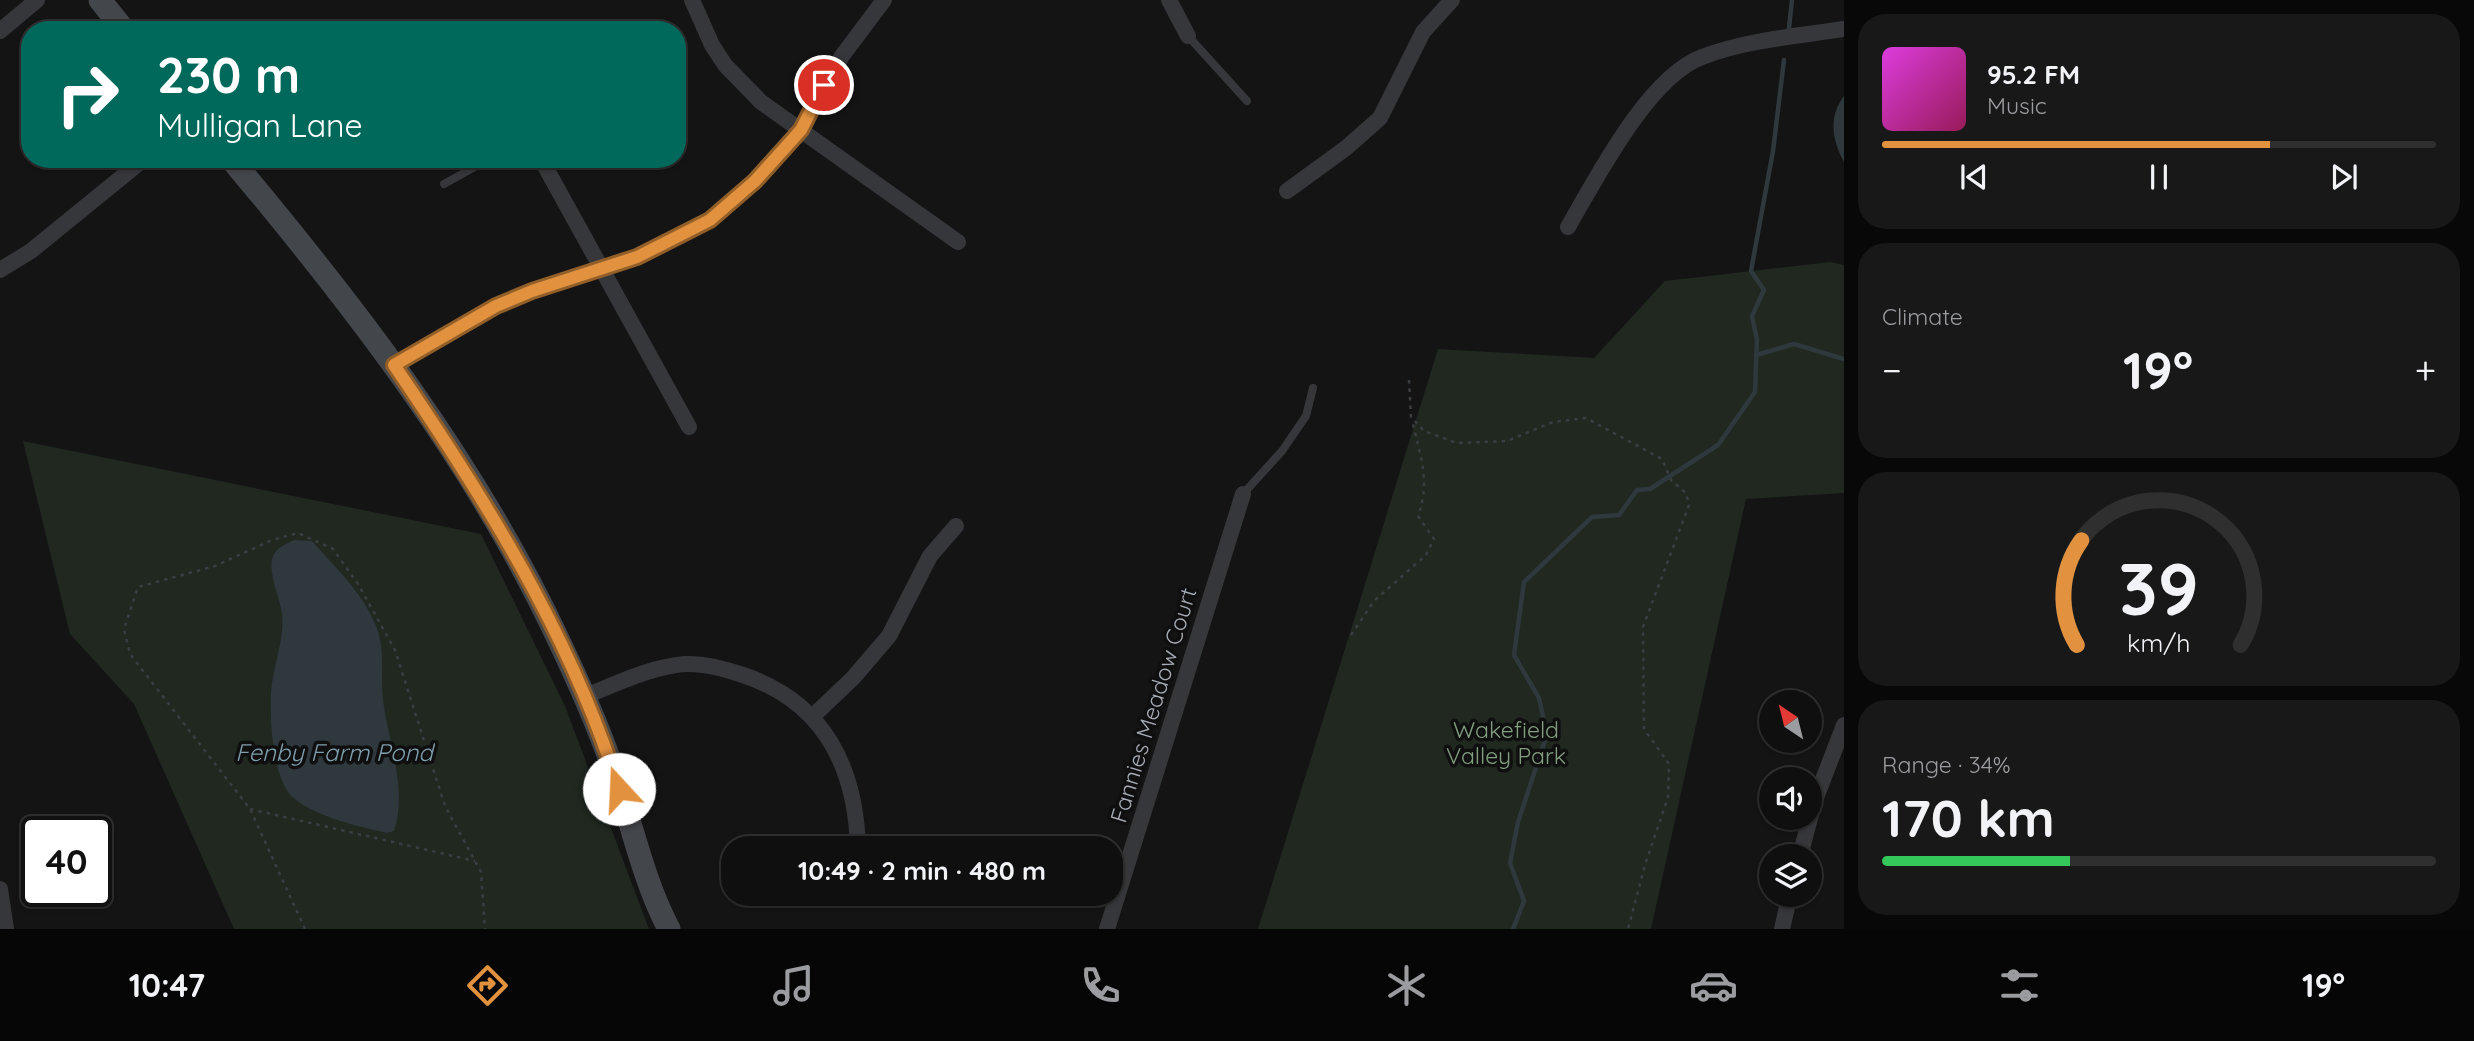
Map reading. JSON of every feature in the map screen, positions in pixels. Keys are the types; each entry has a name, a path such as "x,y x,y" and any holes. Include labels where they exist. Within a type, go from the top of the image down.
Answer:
{"street":[{"path":"0,31 37,0"},
{"path":"100,0 117,21"},
{"path":"692,0 725,65 761,102 958,242"},
{"path":"394,365 496,306 661,246 710,220 755,181 801,130 842,56 884,0"},
{"path":"1169,0 1188,36"},
{"path":"1287,191 1346,148 1380,118 1423,32 1452,0"},
{"path":"1568,227 1611,153 1658,90 1677,72 1716,53 1844,29"},
{"path":"0,271 31,251 133,168"},
{"path":"238,168 341,293 394,365 459,459 490,511 560,643 614,770 669,929"},
{"path":"546,168 689,427"},
{"name":"Fannies Meadow Court","path":"1107,929 1242,494"},
{"path":"812,717 853,678 889,636 930,556 956,526"},
{"path":"583,697 668,666 708,666 771,686 812,717 837,751 847,772 856,806 857,836"},
{"path":"1805,844 1837,763 1844,725"},
{"path":"0,889 6,929"},
{"path":"1782,929 1787,907"}],"lane":[{"path":"1188,36 1247,101"},
{"path":"444,184 473,168"},
{"path":"1242,494 1282,451 1306,416 1313,388"}],"path":[{"path":"1350,635 1374,601 1426,555 1434,539 1418,516 1426,495 1424,472 1411,417 1409,380"},
{"path":"1411,417 1424,431 1457,443 1507,441 1553,422 1586,418 1662,459 1671,480 1686,493 1689,505 1643,627 1644,729 1669,764 1668,797 1644,865 1628,929"},
{"path":"305,929 250,809 130,654 124,629 138,587 215,566 272,540 298,533 333,549 358,584 395,650 445,806 481,873 485,929"},
{"path":"250,809 475,861"}],"green space":[{"name":"Wakefield Valley Park","path":"1830,262 1844,265 1844,493 1746,499 1651,929 1258,929 1438,349 1594,358 1665,281"},
{"path":"23,441 481,534 565,706 649,929 234,929 134,704 70,634"}],"water":[{"path":"1844,96 1844,162 1835,137 1834,120"},
{"name":"Fenby Farm Pond","path":"294,540 312,541 356,591 376,626 382,653 385,715 398,782 398,815 394,831 387,833 317,812 293,798 281,779 273,743 271,705 272,684 282,634 282,614 272,562 277,550"}],"waterway":[{"path":"1789,28 1792,0"},
{"path":"1513,929 1524,901 1510,863 1518,822 1547,734 1539,698 1514,655 1524,582 1592,517 1619,515 1637,490 1650,489 1718,445 1755,392 1757,340 1752,316 1764,290 1751,271 1773,151 1784,60"},
{"path":"1756,355 1794,344 1844,359"}],"route":[{"path":"619,789 614,770 560,643 520,565 459,459 394,365 496,306 532,291 637,257 710,220 736,199 780,155 801,130 824,85"}]}
